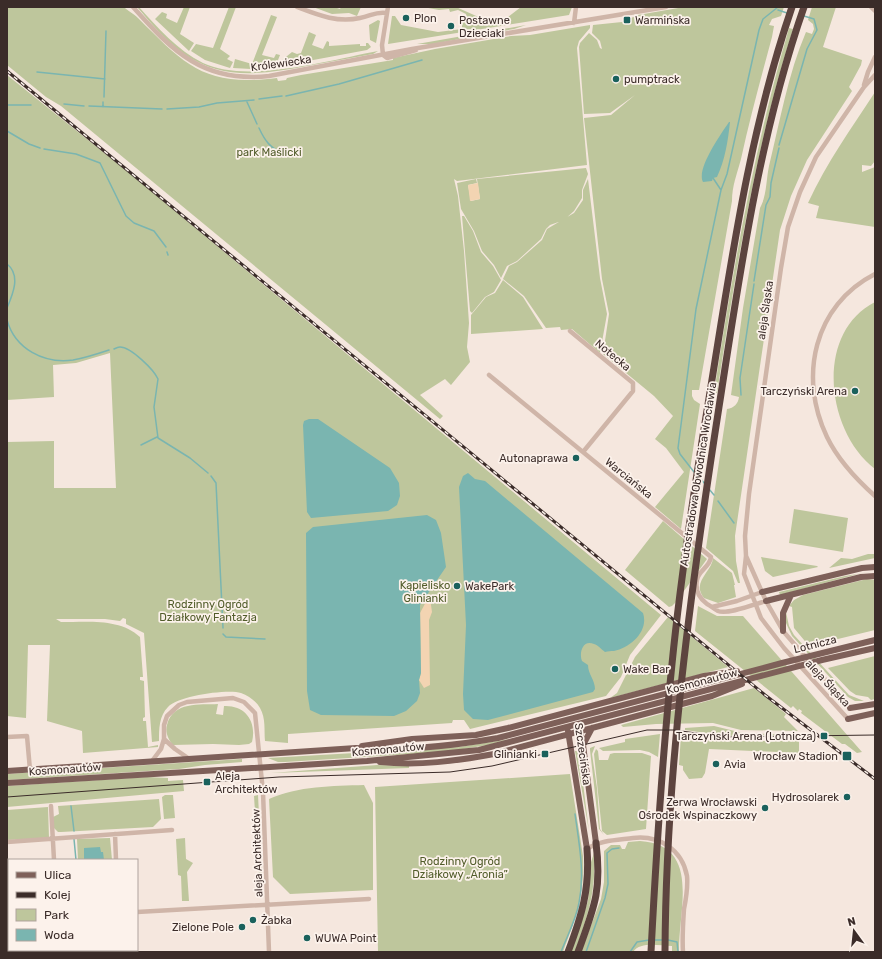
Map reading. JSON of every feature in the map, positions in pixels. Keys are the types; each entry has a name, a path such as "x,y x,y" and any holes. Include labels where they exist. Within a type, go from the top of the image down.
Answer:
{"highway":[{"name":"Autostradowa Obwodnica Wrocławia","path":"651,952 657,844 671,669 689,525 725,293 745,183 766,95 792,7"},
{"name":"Autostradowa Obwodnica Wrocławia","path":"665,952 669,835 679,703 693,584 720,400 755,191 778,92 804,7"},
{"path":"578,952 598,893 599,872 596,843"},
{"path":"568,952 586,899 588,870 587,849"}],"main road":[{"path":"762,592 862,568 875,567"},
{"path":"766,601 861,577 875,576"},
{"path":"783,631 783,613 791,595"},
{"path":"856,644 875,635"},
{"name":"Lotnicza","path":"760,668 875,640"},
{"name":"Lotnicza","path":"755,678 822,660 875,648"},
{"name":"Kosmonautów","path":"7,771 356,748 391,748 465,744 498,738 732,674 760,668"},
{"path":"356,748 412,739 476,735 570,712 704,676 732,674"},
{"name":"Kosmonautów","path":"7,782 367,761 479,750 755,678"},
{"path":"367,761 409,764 463,760 494,754 712,696 743,682"},
{"path":"850,708 875,704"},
{"name":"Szczecińska","path":"570,712 580,732 583,744 596,843"},
{"name":"Szczecińska","path":"570,712 567,725 587,849"},
{"path":"848,719 875,713"},
{"path":"583,744 592,728"}],"street":[{"name":"Królewiecka","path":"132,7 160,36 186,59 204,69 222,75 239,77 265,76 666,7"},
{"path":"297,7 331,20 360,18 379,12 388,13"},
{"path":"383,55 382,45 388,7"},
{"path":"574,24 576,7"},
{"path":"871,7 875,11"},
{"name":"aleja Śląska","path":"864,87 868,72 875,57"},
{"name":"aleja Śląska","path":"848,719 772,635 754,604 744,574 746,556 745,536 749,494 785,240 796,203 807,175 825,143 864,87 875,75"},
{"path":"875,274 848,291 837,303 827,318 817,346 813,379 817,410 827,438 842,461 875,496"},
{"name":"Notecka","path":"570,331 633,383 635,387 634,391 583,452"},
{"name":"Warciańska","path":"489,375 711,557 711,562 697,577 696,581 699,596 712,607"},
{"name":"aleja Śląska","path":"746,556 766,601 783,631 850,708"},
{"path":"712,607 731,603 762,592"},
{"path":"712,607 718,611 726,611 766,601"},
{"name":"aleja Architektów","path":"152,761 160,751 164,738 164,725 167,716 179,705 191,701 233,698 244,702 255,713 261,766 269,952"},
{"path":"7,737 27,736 30,770"},
{"path":"164,738 175,749 188,758"},
{"path":"51,806 54,859"},
{"path":"7,842 172,830"},
{"path":"115,834 116,859"},
{"path":"585,837 596,843"},
{"path":"587,849 596,843 651,837 662,842 675,852 682,861 687,877 682,926 682,952"},
{"path":"138,912 369,899"}],"green space":[{"name":"park Maślicki","path":"7,7 124,7 136,16 170,49 198,69 214,76 232,79 252,80 277,78 278,81 301,75 393,60 393,58 435,49 511,36 530,35 590,25 590,28 579,41 577,48 587,165 457,181 454,179 458,196 464,251 469,323 467,347 470,362 451,385 445,379 420,395 443,416 440,419 61,106 46,97 7,65"},
{"path":"137,7 139,7 168,38 185,52 203,63 221,69 265,71 313,64 378,51 373,54 291,69 259,73 229,72 199,63 184,54 153,26"},
{"path":"184,7 190,7 180,34 194,43 189,51 155,19 162,12 167,14 166,18 177,23"},
{"path":"229,7 236,7 220,49 230,56 227,59 233,62 230,68 205,60 191,51 196,44 213,48"},
{"path":"313,7 334,7 340,9 341,7 361,7 357,16 349,13 332,14"},
{"path":"423,7 456,7 492,23 503,21 521,7 572,7 569,15 388,44 392,16 395,16 401,25 438,32 462,29 462,20 468,22 466,14 458,10 450,12 449,9 439,10"},
{"path":"684,7 784,7 781,16 772,19 769,25 774,26 772,37 734,185 699,390 692,390 694,400 700,404 681,529 655,507 684,472 666,448 655,439 673,416 654,396 603,354 609,314 602,279 584,118 611,115 635,95 610,113 584,114 579,47 580,43 589,33 597,40 600,48 602,49 600,41 592,33 593,25 622,22 638,15"},
{"path":"812,7 836,7 823,47 862,60 861,65 849,87 852,91 807,160 791,196 780,230 735,536 736,561 740,583 738,583 733,571 706,548 727,409 732,408 738,402 739,397 731,395 743,308 760,208 764,198 769,166 794,64 806,32 812,34 814,29 813,24 808,20"},
{"path":"271,15 277,17 262,55 274,58 276,54 280,55 278,60 279,65 251,69 233,68 235,59 252,64"},
{"path":"378,20 380,21 376,43 370,40 369,25"},
{"path":"526,25 514,29 433,44 417,44"},
{"path":"789,28 793,29 757,164 739,255 717,393 714,393 737,255 755,164 765,118"},
{"path":"309,32 316,35 312,45 323,49 327,41 329,42 329,46 360,44 360,46 366,46 366,43 368,43 371,47 367,50 281,66 281,61 292,52 297,54 301,53"},
{"path":"7,75 128,172 661,615 630,655 621,677 606,696 470,729 464,720 453,720 452,723 288,734 288,743 265,741 262,712 250,697 234,692 203,694 173,703 168,707 161,719 159,727 159,741 152,742 144,633 126,624 126,619 123,618 120,621 105,619 56,619 61,622 103,622 113,624 132,631 140,637 143,677 140,677 140,680 144,681 145,717 143,718 143,721 146,721 148,747 158,745 158,747 83,753 82,731 47,721 50,645 28,645 26,718 7,716 7,442 54,441 54,488 116,488 110,353 76,363 53,365 54,397 7,400"},
{"path":"875,92 875,161 871,166 862,165 862,172 875,167 875,227 816,218 819,206 808,203 815,188 831,160"},
{"path":"586,168 588,174 582,190 582,198 574,211 564,220 550,225 546,229 541,239 517,261 507,266 501,278 494,265 482,251 474,231 461,209 457,183 476,179 477,183 468,185 471,201 480,199 477,179"},
{"path":"588,179 600,278 607,314 600,353 572,329 561,330 560,327 546,328 524,296 503,279 509,266 517,262 542,240 547,229 574,213 583,200 583,190"},
{"path":"462,216 464,216 473,231 481,252 493,266 501,280 494,292 485,297 472,313 470,311"},
{"path":"503,280 523,297 543,329 471,334 471,315 486,297 495,293"},
{"name":"Tarczyński Arena","path":"875,302 875,469 858,452 846,432 837,408 834,383 835,359 842,336 855,317"},
{"path":"794,509 848,518 843,552 789,543"},
{"path":"663,521 707,559 676,602 669,607 625,570"},
{"path":"868,554 875,554 875,558 829,568 841,558 852,559"},
{"path":"761,557 818,567 773,577 765,571"},
{"path":"713,558 732,573 735,585 736,597 718,603 704,598 700,587 703,577 712,563"},
{"path":"875,571 858,574 780,595 779,592 845,576"},
{"path":"867,579 875,580 875,630 809,646 794,628 792,607 789,606 794,600 803,595"},
{"path":"698,606 717,616 743,616 862,752 857,753 845,744 842,744 801,713 802,711 799,709 798,711 793,706 791,708 695,631"},
{"path":"786,612 789,626 794,635 849,695 864,701 855,701 848,697 792,636 786,623"},
{"path":"668,617 728,667 610,698 617,693 635,657"},
{"path":"875,656 875,699 871,700 868,697 856,695 850,691 828,668"},
{"path":"754,688 786,714 784,717 798,731 741,730 713,723 656,724 623,727 621,725"},
{"path":"218,704 216,714 223,715 224,706 231,706 238,708 248,716 253,727 252,742 249,744 239,745 173,745 167,735 166,728 170,717 175,712 188,706"},
{"path":"714,726 743,733 799,735 727,736 685,730 685,728"},
{"path":"660,734 658,757 649,752 640,750 603,751 599,748 625,742 625,739"},
{"path":"681,735 727,741 799,741 799,753 709,749 705,773 702,778 689,779 683,770 683,766 679,765"},
{"path":"510,739 488,745 444,752 285,762 278,762 268,758 459,747"},
{"path":"595,746 592,754 597,788 600,829 604,835 599,829 590,750 590,748"},
{"path":"596,749 598,751 599,760 608,760 610,754 614,753 642,753 651,756 646,829 607,835 602,831 594,754"},
{"path":"575,751 579,751 589,831"},
{"path":"242,759 242,762 179,769 7,780 7,774"},
{"path":"377,765 409,766 409,768 271,773"},
{"name":"Rodzinny Ogród Działkowy „Aronia”","path":"570,774 583,856 583,882 579,905 563,952 378,952 375,787"},
{"path":"147,777 168,778 168,781 183,780 184,791 7,807 7,786"},
{"path":"364,785 373,803 373,890 290,894 273,877 269,799 292,791 304,789 328,786"},
{"path":"165,795 173,795 175,818 164,819 162,797"},
{"path":"258,795 263,894 260,894 254,796"},
{"path":"159,799 161,819 153,827 61,832 58,832 54,828 53,817 59,814 58,806"},
{"path":"48,807 49,838 7,840 7,810"},
{"path":"110,838 112,859 78,859 77,839"},
{"path":"185,838 186,859 193,863 187,872 189,901 182,901 181,876 178,875 176,839"},
{"path":"640,841 659,845 672,854 679,867 683,900 679,952 672,952 672,946 645,945 633,952 581,952 601,899 604,882 604,851 611,845 620,845 622,849 625,849 628,842"},
{"path":"594,853 594,880 590,904 575,952 571,952 588,901 591,862"}],"sand":[{"path":"478,183 480,199 470,201 468,185"},
{"path":"430,598 432,612 429,620 430,685 424,688 419,680 421,673 420,613 427,600"}],"water":[{"path":"729,122 726,150 717,177 713,178 712,181 703,182 702,176 706,160"},
{"path":"309,419 318,419 390,468 399,483 400,496 397,505 388,511 311,518 307,512 303,425 304,421"},
{"path":"468,473 475,479 485,481 643,613 644,620 641,632 627,646 614,651 605,652 597,645 590,643 584,645 582,648 582,661 588,665 595,686 593,692 488,720 473,719 464,710 463,694 466,625 459,487 463,476"},
{"path":"427,515 436,520 441,533 446,567 420,605 421,673 419,680 420,693 417,701 406,711 394,716 321,715 310,710 307,691 306,533 313,527"},
{"path":"100,847 101,852 103,852 104,859 84,859 84,848"}],"waterway":[{"path":"694,472 680,454 678,448 696,309 721,190 727,174 759,30 763,19 778,7"},
{"path":"778,10 787,13"},
{"path":"779,145 807,49 817,30 814,19 804,16"},
{"path":"104,97 106,31"},
{"path":"286,96 339,84 422,60"},
{"path":"37,72 105,79"},
{"path":"259,99 282,96"},
{"path":"167,109 199,107 217,103 254,100"},
{"path":"103,102 103,107"},
{"path":"247,102 257,124"},
{"path":"64,104 84,106"},
{"path":"7,105 31,105"},
{"path":"89,106 162,109"},
{"path":"259,128 268,144 284,154"},
{"path":"7,131 29,144 40,148"},
{"path":"754,281 766,205 770,197 771,183 779,148"},
{"path":"44,149 76,154 100,163 126,216 134,223 154,231 166,247"},
{"path":"288,155 296,156"},
{"path":"713,178 721,190"},
{"path":"7,264 11,268 15,279 12,297 7,308"},
{"path":"741,395 740,378 754,284"},
{"path":"7,320 17,339 24,346 41,357 62,361 73,360 109,350"},
{"path":"114,349 118,347 125,348 136,355 147,365 158,379 154,407 158,438 190,458 208,473"},
{"path":"141,445 157,437"},
{"path":"211,476 216,483 223,628"},
{"path":"700,478 705,484"},
{"path":"709,489 714,495"},
{"path":"718,501 734,523"},
{"path":"223,634 226,637 265,639"},
{"path":"71,806 74,831"},
{"path":"561,952 576,916 581,892 581,858 575,814"},
{"path":"74,839 76,859"},
{"path":"586,952 605,898 608,884 607,853 612,849 619,848"},
{"path":"630,952 637,942 649,940"},
{"path":"654,940 663,940"},
{"path":"668,940 677,942 678,952"}],"tram line":[{"path":"7,797 279,777 450,772 492,766 647,730 674,730 726,737 875,735"}],"railway":[{"path":"7,71 765,695 875,779"}],"place":[{"name":"Plon","path":"406,18"},
{"name":"Warmińska","path":"627,20"},
{"name":"Postawne Dzieciaki","path":"451,26"},
{"name":"pumptrack","path":"616,79"},
{"name":"Tarczyński Arena","path":"855,391"},
{"name":"Autonaprawa","path":"576,458"},
{"name":"WakePark","path":"457,586"},
{"name":"Wake Bar","path":"615,669"},
{"name":"Tarczyński Arena (Lotnicza)","path":"824,736"},
{"name":"Glinianki","path":"545,754"},
{"name":"Wrocław Stadion","path":"847,756"},
{"name":"Avia","path":"716,764"},
{"name":"Aleja Architektów","path":"207,782"},
{"name":"Hydrosolarek","path":"847,797"},
{"name":"Zerwa Wrocławski Ośrodek Wspinaczkowy","path":"765,808"},
{"name":"Żabka","path":"253,920"},
{"name":"Zielone Pole","path":"242,927"},
{"name":"WUWA Point","path":"307,938"}],"park label":[{"name":"Kąpielisko Glinianki","path":"425,591"},
{"name":"Rodzinny Ogród Działkowy Fantazja","path":"208,610"}]}
